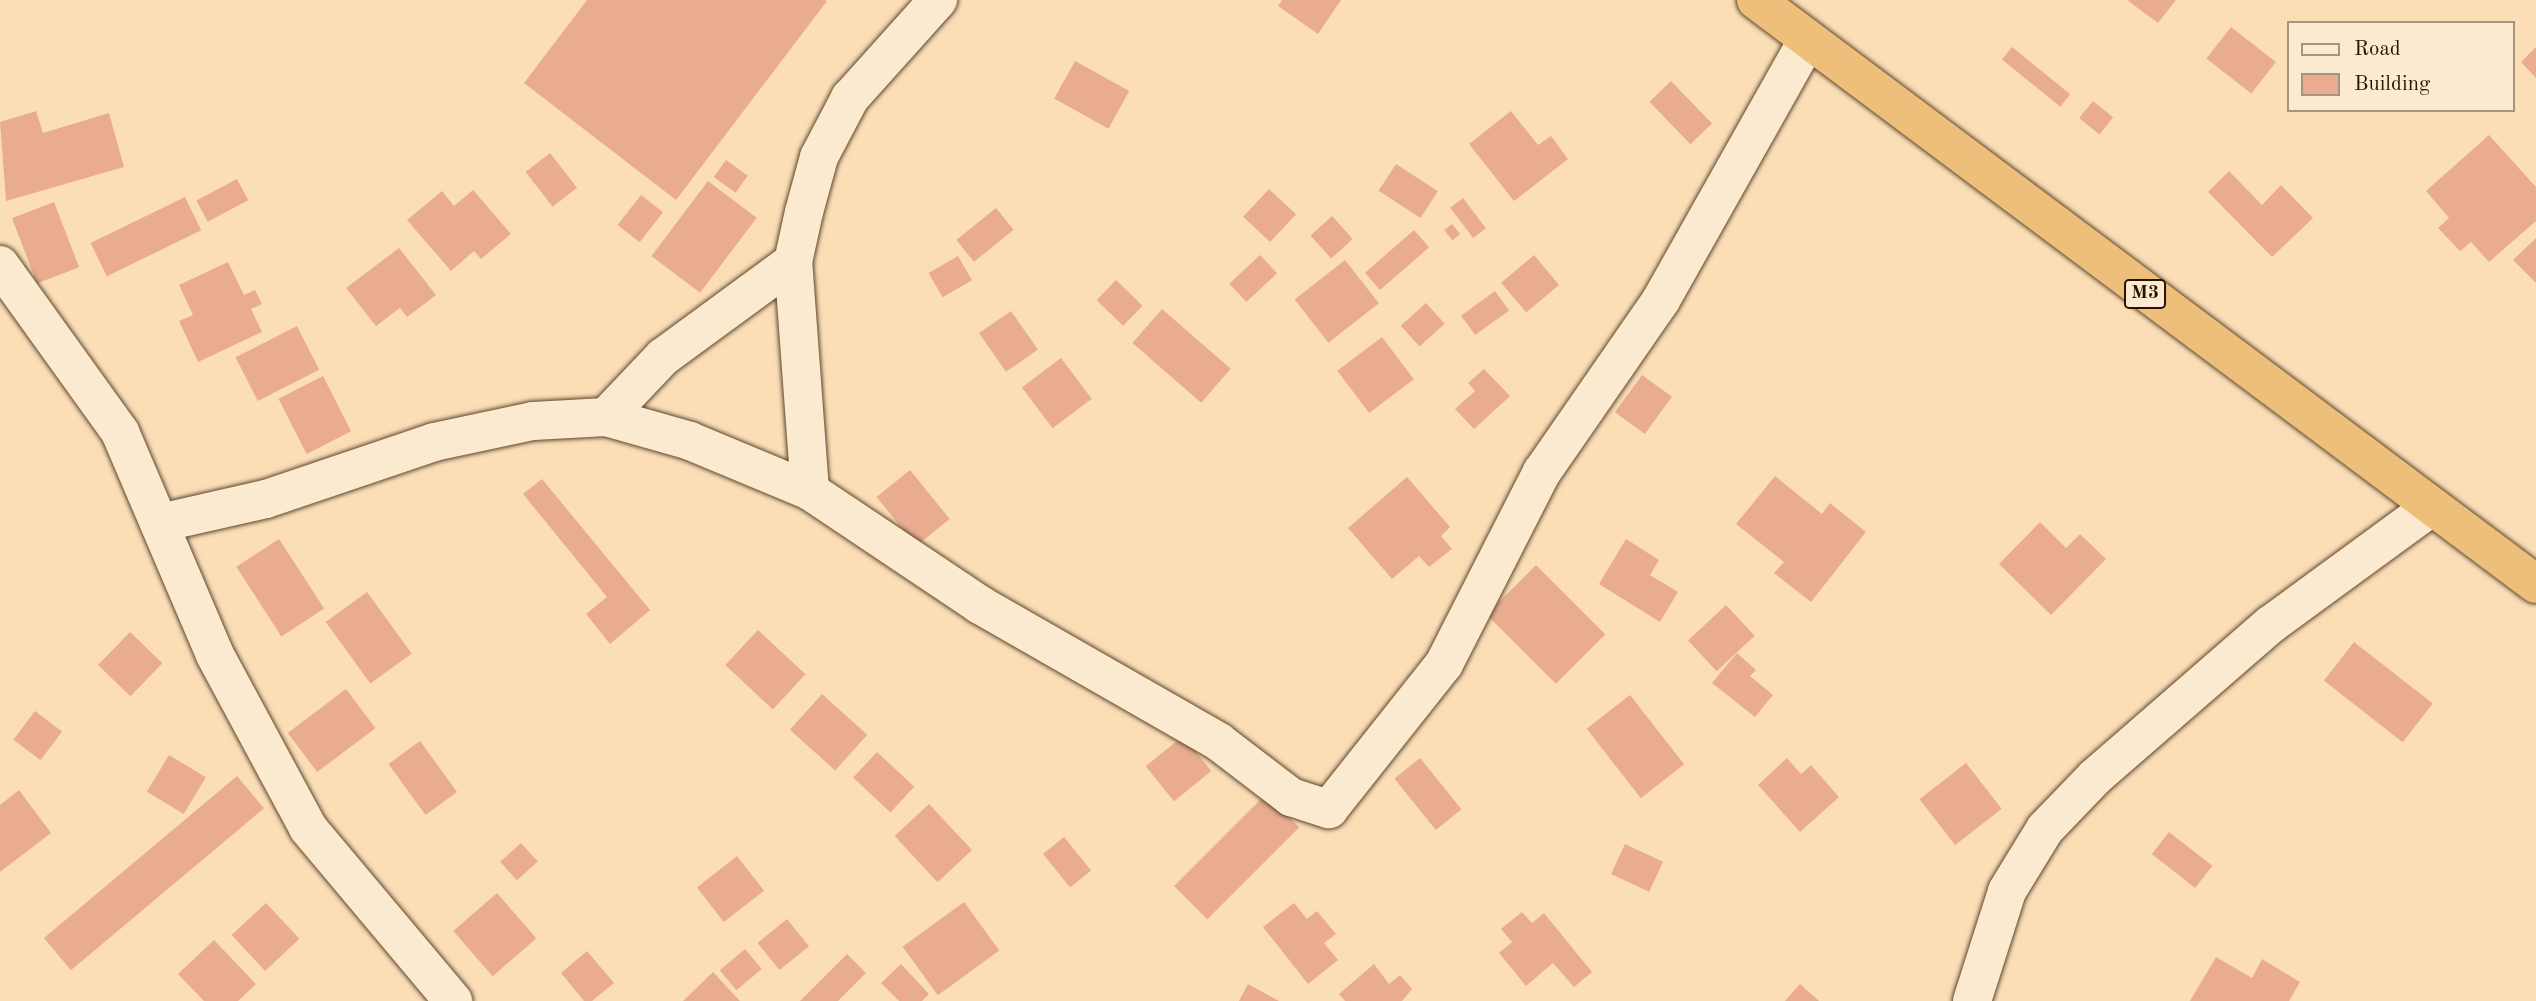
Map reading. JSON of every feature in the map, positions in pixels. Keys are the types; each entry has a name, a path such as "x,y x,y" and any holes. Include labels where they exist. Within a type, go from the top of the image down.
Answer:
{"highway":[{"name":"M3","path":"1756,0 2430,508 2536,584"}],"street":[{"path":"810,491 793,262 819,157 850,97 937,0"},
{"path":"160,523 266,499 434,442 533,421 606,417 690,441 810,491 980,605 1219,743 1292,797 1329,809 1444,664 1542,472 1661,300 1807,41"},
{"path":"606,417 663,357 793,262"},
{"path":"0,265 120,432 215,655 308,828 453,1001"},
{"path":"1972,1001 2007,891 2045,830 2095,777 2270,625 2430,508"}],"building":[{"path":"587,0 827,1 676,200 524,83"},
{"path":"1282,0 1341,0 1318,34 1278,6"},
{"path":"2127,0 2176,0 2158,23"},
{"path":"2231,27 2276,62 2251,94 2206,59"},
{"path":"2012,47 2070,94 2060,107 2002,59"},
{"path":"2536,47 2536,78 2521,62"},
{"path":"1075,61 1129,91 1108,129 1054,99"},
{"path":"1671,81 1712,123 1690,144 1649,102"},
{"path":"2093,101 2113,117 2099,134 2079,118"},
{"path":"36,111 43,133 109,113 124,167 6,201 0,122"},
{"path":"1511,111 1538,145 1551,136 1568,159 1514,201 1469,144"},
{"path":"2489,135 2536,187 2536,221 2489,262 2471,242 2460,251 2438,228 2449,218 2426,191"},
{"path":"550,153 577,188 553,207 526,172"},
{"path":"726,160 748,176 735,193 714,177"},
{"path":"1396,164 1438,191 1421,218 1379,191"},
{"path":"2229,171 2262,205 2281,185 2313,218 2272,257 2208,192"},
{"path":"237,179 248,200 208,222 196,201"},
{"path":"708,181 757,218 700,293 651,256"},
{"path":"1269,189 1296,214 1270,242 1243,217"},
{"path":"473,190 511,234 481,259 474,251 451,271 407,220 442,191 454,206"},
{"path":"641,195 663,212 640,242 618,225"},
{"path":"185,197 201,230 107,276 91,243"},
{"path":"1463,198 1486,228 1473,238 1450,208"},
{"path":"54,202 79,267 37,283 12,218"},
{"path":"996,208 1014,230 974,262 956,240"},
{"path":"1332,216 1353,239 1331,258 1310,235"},
{"path":"1452,224 1460,234 1452,240 1444,230"},
{"path":"1414,230 1429,247 1380,290 1365,273"},
{"path":"2536,238 2536,283 2513,260"},
{"path":"399,248 436,295 407,317 400,308 376,326 346,288"},
{"path":"1260,255 1277,273 1246,302 1229,284"},
{"path":"1534,255 1559,285 1526,313 1501,283"},
{"path":"958,256 972,280 943,297 929,273"},
{"path":"1345,260 1379,303 1328,343 1295,299"},
{"path":"228,262 244,295 255,290 262,304 251,309 262,332 198,362 179,321 193,315 179,285"},
{"path":"1116,280 1143,306 1123,326 1097,300"},
{"path":"1495,291 1509,310 1475,335 1461,316"},
{"path":"1426,303 1445,324 1419,347 1401,326"},
{"path":"1162,309 1231,369 1201,403 1132,343"},
{"path":"1011,311 1038,350 1006,372 979,333"},
{"path":"297,326 319,370 258,401 236,357"},
{"path":"1382,337 1414,379 1369,413 1337,371"},
{"path":"1061,358 1092,399 1053,428 1022,387"},
{"path":"1484,369 1510,396 1474,429 1455,409 1475,391 1468,383"},
{"path":"1642,375 1672,397 1645,434 1615,412"},
{"path":"323,376 351,431 307,454 278,399"},
{"path":"910,470 950,519 916,546 877,497"},
{"path":"1775,476 1822,514 1830,503 1866,532 1811,602 1774,573 1784,562 1736,524"},
{"path":"1407,477 1450,527 1441,536 1452,549 1429,567 1419,556 1392,579 1348,528"},
{"path":"542,479 650,610 610,644 586,614 607,597 523,494"},
{"path":"2040,522 2066,548 2080,534 2106,559 2051,615 1999,564"},
{"path":"279,539 324,609 281,636 236,567"},
{"path":"1626,539 1659,560 1650,575 1678,592 1660,622 1599,584"},
{"path":"1536,565 1605,634 1556,684 1487,614"},
{"path":"367,592 412,653 370,683 326,622"},
{"path":"1726,605 1755,636 1717,671 1688,640"},
{"path":"758,630 806,674 773,709 725,665"},
{"path":"130,632 162,663 130,696 98,665"},
{"path":"2354,642 2433,704 2403,742 2324,681"},
{"path":"1737,653 1756,670 1750,676 1773,695 1755,717 1712,683"},
{"path":"346,689 375,728 317,772 288,733"},
{"path":"822,694 867,735 835,770 790,730"},
{"path":"1630,695 1684,764 1641,798 1587,729"},
{"path":"35,711 62,731 40,760 13,740"},
{"path":"1183,736 1211,771 1174,801 1146,766"},
{"path":"420,741 457,792 425,815 388,764"},
{"path":"877,752 914,787 890,812 853,778"},
{"path":"169,755 206,777 184,814 147,792"},
{"path":"1420,758 1462,809 1436,830 1394,779"},
{"path":"1787,758 1801,774 1811,765 1839,797 1800,832 1758,785"},
{"path":"1966,763 2002,809 1955,845 1920,799"},
{"path":"237,776 264,808 71,970 44,938"},
{"path":"19,790 51,833 0,872 0,805"},
{"path":"1266,794 1299,827 1207,919 1174,886"},
{"path":"929,804 972,850 938,882 895,836"},
{"path":"2169,832 2212,866 2195,888 2152,854"},
{"path":"1064,837 1091,870 1070,887 1043,854"},
{"path":"521,843 538,862 517,880 500,862"},
{"path":"1625,844 1663,862 1649,892 1611,874"},
{"path":"737,856 764,891 724,922 697,887"},
{"path":"497,893 536,938 493,976 453,931"},
{"path":"964,902 999,951 938,995 903,947"},
{"path":"266,903 299,939 265,971 232,935"},
{"path":"1294,903 1307,919 1317,911 1336,934 1324,943 1338,960 1308,984 1263,927"},
{"path":"1522,912 1532,923 1544,913 1592,972 1574,987 1553,963 1526,986 1499,953 1512,942 1501,929"},
{"path":"787,919 809,946 779,970 757,943"},
{"path":"214,940 256,984 238,1001 204,1001 178,974"},
{"path":"745,949 762,969 736,990 720,970"},
{"path":"587,951 614,983 592,1001 584,1001 561,973"},
{"path":"847,954 866,973 838,1001 800,1001"},
{"path":"2216,957 2252,978 2262,959 2300,982 2289,1001 2190,1001"},
{"path":"901,964 929,994 922,1001 899,1001 881,983"},
{"path":"1374,964 1389,984 1400,975 1412,989 1402,1001 1345,1001 1339,994"},
{"path":"713,972 740,1001 683,1001"},
{"path":"1248,984 1279,1001 1239,1001"},
{"path":"1800,984 1819,1001 1785,1001"}]}
